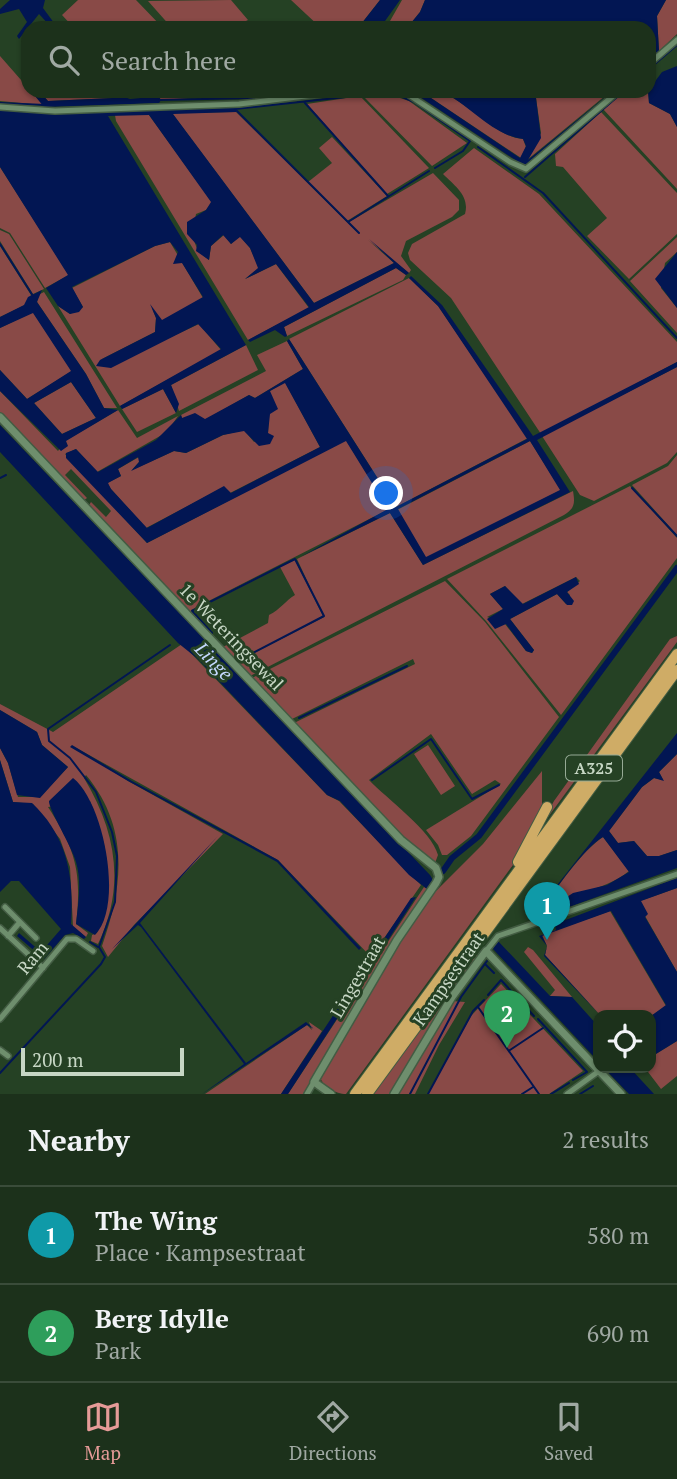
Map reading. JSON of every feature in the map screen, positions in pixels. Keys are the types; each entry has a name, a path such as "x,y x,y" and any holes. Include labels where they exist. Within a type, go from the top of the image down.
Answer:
{"highway":[{"name":"A325","path":"355,1094 677,654"},
{"name":"A325","path":"367,1094 677,670"},
{"path":"510,881 547,807"}],"street":[{"path":"656,58 677,40"},
{"path":"0,107 55,111 239,104 289,98"},
{"path":"414,98 510,162 526,169 611,98"},
{"name":"1e Weteringsewal","path":"0,417 401,840 436,868 439,877"},
{"name":"Kampsestraat","path":"394,1094 452,997 498,936 677,874"},
{"name":"Lingestraat","path":"307,1094 397,940 439,877"},
{"path":"5,907 36,938"},
{"path":"8,936 20,922"},
{"path":"0,928 43,968"},
{"name":"Ram","path":"0,1019 70,937 93,951"},
{"path":"486,951 593,1065"},
{"path":"0,1004 7,1011"},
{"path":"0,1050 8,1056"},
{"path":"568,1094 596,1073"},
{"path":"601,1073 621,1094"},
{"path":"314,1082 331,1094"}],"shaded area":[{"path":"78,0 136,0 156,21 68,21 62,15"},
{"path":"231,0 248,20 166,21 148,1"},
{"path":"291,0 380,0 364,21 314,21"},
{"path":"402,0 425,0 413,21 390,21"},
{"path":"666,0 677,0 677,34 659,51 657,16"},
{"path":"0,56 21,80 21,98 37,98 43,105 0,101"},
{"path":"45,98 114,98 48,101"},
{"path":"362,98 429,168 387,194 307,104"},
{"path":"365,98 400,98 409,101 467,143 432,166"},
{"path":"431,98 453,98 499,130 523,139 526,147 521,158"},
{"path":"536,98 602,98 527,160 541,133"},
{"path":"616,98 649,98 649,103 670,114 677,127 677,189 603,109"},
{"path":"521,102 527,109 529,131 509,125 503,111"},
{"path":"236,112 358,233 349,222 433,173 459,200 459,210 452,217 406,241 401,256 411,270 409,273 368,240 394,263 314,303 172,113"},
{"path":"601,112 677,193 677,234 629,279 587,236 607,218 563,167 556,166 555,154"},
{"path":"115,115 149,115 212,202 206,210 196,214 194,240 203,255 209,260 211,246 224,235 231,244 240,236 250,248 259,268 245,279 276,264 309,308 248,340 116,121"},
{"path":"332,137 387,196 347,221 308,182 332,163 319,148"},
{"path":"474,148 539,194 677,342 677,362 541,434 451,298 410,260 408,253 412,244 465,214 463,197 443,174"},
{"path":"0,167 69,275 45,288 10,233 0,228"},
{"path":"0,230 9,234 44,289 33,294 0,241"},
{"path":"677,237 677,252 665,263 661,288 677,308 677,333 630,281"},
{"path":"170,242 203,298 162,321 152,308 156,318 155,332 100,360 171,337 199,324 221,350 120,406 58,306 70,314 83,307 72,288 155,246"},
{"path":"0,246 31,295 25,305 0,317"},
{"path":"396,268 406,275 403,280 287,336 284,327"},
{"path":"409,278 438,306 528,438 396,507 289,339"},
{"path":"44,292 117,408 104,408 86,374 37,302 38,295"},
{"path":"33,312 72,371 27,399 0,370 0,328"},
{"path":"287,341 303,369 255,398 249,395 205,420 182,418 181,415 266,371 257,355"},
{"path":"246,345 258,370 179,411 171,385"},
{"path":"677,367 677,452 667,463 594,501 580,495 542,436"},
{"path":"71,382 96,418 62,434 34,403"},
{"path":"285,382 320,447 230,493 224,487 146,528 107,483 121,476 118,469 139,457 139,462 132,470 174,451 186,453 223,435 244,430 254,442 268,433 270,391"},
{"path":"163,389 176,413 137,432 122,409"},
{"path":"0,391 58,451 65,441 118,410 137,438 178,416 167,432 97,472 76,449 65,454 147,543 346,440 389,509 191,610 210,634 88,507 91,502 106,517 111,511 71,469 65,475 87,498 83,501 0,413"},
{"path":"530,441 561,490 426,558 397,510"},
{"path":"677,455 677,535 632,485 668,466"},
{"path":"630,486 677,538 677,558 561,715 486,621 447,579","holes":["576,577 580,581 567,592 570,595 566,604 557,594 510,619 534,650 532,653 526,651 505,624 487,617 503,609 490,594 505,586 522,604"]},
{"path":"573,491 573,505 564,515 252,675 223,647 268,623 269,615 295,595 280,567 295,560 323,616 244,658 324,617 297,559 390,513 423,565"},
{"path":"445,581 485,622 559,717 471,836 447,855 442,855 426,830 501,784 495,780 472,794 431,734 369,780 427,836 438,855 435,863 412,848 294,723 415,664 413,659 290,720 252,678"},
{"path":"677,636 677,642 537,832 554,801 670,639"},
{"path":"182,644 327,795 339,801 421,885 371,957 278,860 71,745 128,781 223,834 134,925 108,957 102,946 115,902 118,880 116,837 100,795 86,775 84,778 104,818 110,839 114,880 107,922 98,944 91,941 92,935 97,933 108,882 102,836 90,801 48,807 65,836 75,862 78,890 76,924 88,933 86,937 73,927 70,867 60,839 33,804 13,802 0,760 0,748 8,763 18,797 40,797 68,767 42,745 37,732 0,710 0,704 53,732"},
{"path":"428,745 455,786 441,795 414,754"},
{"path":"677,754 677,850 659,856 647,856 634,841 618,843 609,831 642,787 654,778 663,780 659,772"},
{"path":"542,771 542,807 521,854 346,1094 330,1089 320,1077 423,904 483,844"},
{"path":"603,837 629,871 609,883 565,899 544,912 543,909 570,870"},
{"path":"424,887 427,889 304,1094 288,1094"},
{"path":"677,888 677,972 645,916 640,901"},
{"path":"610,911 666,1006 656,1013 656,1010 595,1010 545,955 547,946 542,935"},
{"path":"528,947 572,997 550,996 555,990 524,952"},
{"path":"475,953 478,955 390,1094 372,1094"},
{"path":"501,984 583,1071 549,1094 428,1094 471,1016"},
{"path":"452,1001 465,1002 439,1045 415,1094 397,1094"},
{"path":"309,1022 322,1031 281,1094 205,1094 307,1025 312,1030"},
{"path":"677,1041 677,1076 661,1089 649,1073 656,1073 656,1054"}],"water":[{"path":"10,0 45,0 43,8 53,21 46,21 39,14 33,21 26,21 19,9 0,14 0,9"},
{"path":"380,0 400,0 385,21 364,21"},
{"path":"425,0 666,0 657,16 659,51 656,54 656,21 413,21"},
{"path":"677,66 677,127 670,114 649,103 649,98 656,98 656,80 662,72"},
{"path":"37,98 45,98 48,101 113,98 161,100 159,103 44,107"},
{"path":"422,98 431,98 520,158 526,146 523,139 501,132 452,98 536,98 541,138 528,160 605,98 530,163 523,165"},
{"path":"237,107 236,112 173,114 314,303 394,263 369,239 409,273 406,275 396,268 284,327 287,336 275,330 250,342 248,340 309,307 276,264 245,279 258,268 250,248 240,237 231,244 223,235 211,246 209,260 196,251 197,245 187,234 187,222 206,210 211,202 149,115 108,116 246,345 171,385 179,404 176,413 163,389 122,409 120,406 221,349 198,324 111,368 96,366 100,360 155,332 156,318 150,304 162,320 203,297 182,263 173,264 178,252 170,242 155,246 72,287 83,307 79,312 70,314 58,306 46,288 68,275 0,167 0,109 56,114"},
{"path":"677,252 677,308 655,279"},
{"path":"411,276 442,305 533,436 677,362 677,367 537,440 570,492 423,565 390,513 302,556 388,509 346,441 147,543 66,458 66,453 76,449 98,472 156,440 181,415 182,418 195,413 205,419 249,395 255,398 303,369 287,341 289,339 396,507 527,439 438,306 409,278","holes":["285,383 320,447 231,493 224,486 147,528 111,489 108,483 121,476 118,469 138,457 139,462 131,471 174,451 186,453 223,435 244,431 259,446 270,444 274,436 268,433 270,414 278,409 270,391","530,441 560,490 426,557 398,509"]},
{"path":"42,290 37,302 86,374 104,408 118,410 66,441 68,446 61,451 0,391 0,370 27,399 71,371 33,313 0,328 0,317 24,305 28,297","holes":["71,382 96,418 62,434 34,403"]},
{"name":"Linge","path":"0,425 430,875 433,880 427,889 409,875 340,801 327,795 198,659 178,643 0,452"},
{"path":"576,577 579,584 567,592 574,601 572,605 567,605 557,594 510,619 534,650 532,653 526,651 506,624 495,629 487,619 503,609 490,594 505,586 523,604"},
{"path":"0,710 37,732 42,745 68,767 40,798 17,795 8,763 0,748"},
{"path":"677,733 677,754 659,772 664,781 654,778 642,787 609,831 618,843 634,841 647,856 659,856 677,850 677,868 544,916 540,911 554,889","holes":["603,837 629,872 607,885 573,893 544,912 543,909 570,870"]},
{"path":"72,745 132,781 278,860 361,948 359,950 277,862 128,781 70,747"},
{"path":"0,760 13,802 32,803 54,830 61,844 71,890 71,924 86,937 84,939 73,933 65,935 44,959 17,936 19,933 41,952 61,929 19,881 11,881 0,892"},
{"path":"73,778 84,790 94,809 106,855 108,902 104,921 95,935 76,924 78,870 74,855 49,801"},
{"path":"218,836 140,923 246,1063 306,1022 314,1029 307,1025 202,1094 244,1064 141,927 138,925 112,949"},
{"path":"677,878 677,888 641,901 648,914 645,917 677,972 677,1041 656,1054 656,1012 666,1005 611,911 542,936 547,946 539,936 556,930 555,924"},
{"path":"416,897 288,1094 281,1094 411,898"},
{"path":"497,940 550,996 572,997 593,1020 593,1056 493,949"},
{"path":"547,946 545,955 595,1010 595,1010 544,956"},
{"path":"609,1073 635,1073 654,1094 629,1094"}],"waterway":[{"path":"656,63 677,45"},
{"path":"159,100 251,98"},
{"path":"235,109 336,98"},
{"path":"405,98 470,141 463,151 435,168"},
{"path":"525,177 616,98"},
{"path":"0,103 45,105"},
{"path":"305,103 388,196"},
{"path":"236,110 359,233"},
{"path":"478,147 543,193 677,338"},
{"path":"348,222 429,171"},
{"path":"0,244 33,296"},
{"path":"0,478 6,475"},
{"path":"632,488 677,536"},
{"name":"Linge","path":"212,633 192,611 295,559 324,616 245,657"},
{"path":"443,871 452,858 479,836 677,568"},
{"path":"0,1073 101,964 105,957 99,947 115,902 117,856 112,832 96,792 70,758 49,741 48,729 170,645"},
{"path":"299,718 407,666"},
{"path":"372,780 431,739 472,799 499,785"},
{"path":"90,942 98,947"},
{"path":"410,1094 461,997 487,961"},
{"path":"485,964 494,973"},
{"path":"488,995 501,980 534,1016"},
{"path":"428,1094 473,1011 484,1000"},
{"path":"490,1023 521,1003"},
{"path":"478,1007 539,1094"},
{"path":"538,1019 587,1072 573,1080"},
{"path":"510,1050 543,1028"},
{"path":"551,1094 569,1083"},
{"path":"580,1094 593,1086"},
{"path":"522,1094 533,1087"}],"place":[{"name":"The Wing","path":"547,940"},
{"name":"Berg Idylle","path":"507,1048"}]}
